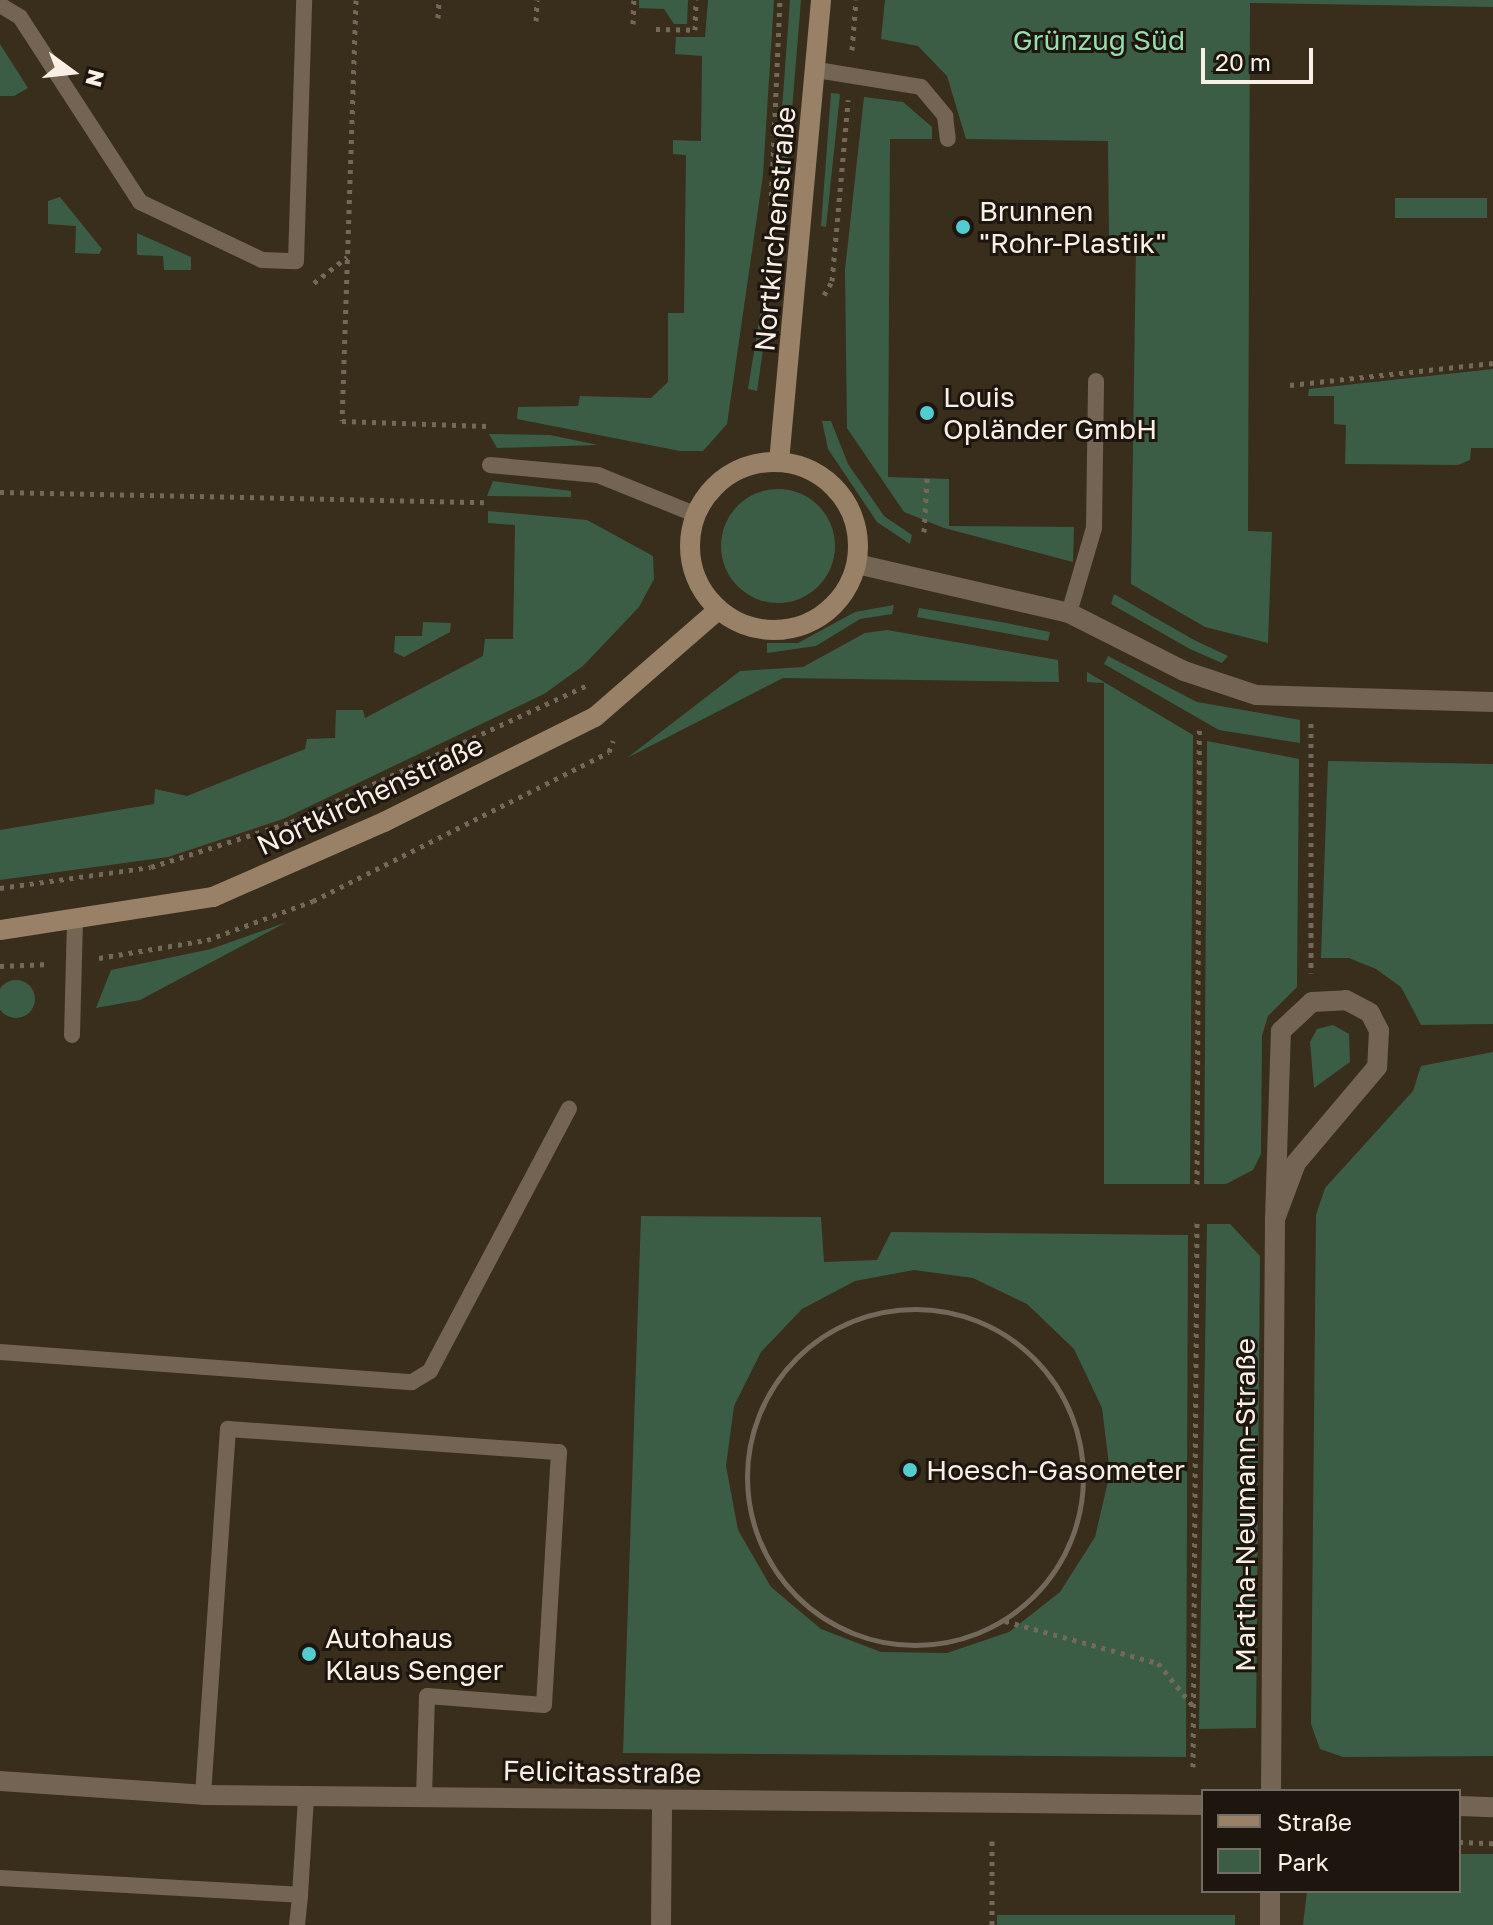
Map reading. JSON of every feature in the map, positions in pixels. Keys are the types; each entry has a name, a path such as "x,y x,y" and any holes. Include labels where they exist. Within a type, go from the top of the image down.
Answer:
{"main road":[{"name":"Nortkirchenstraße","path":"779,462 821,0"},
{"path":"779,462 813,472 841,495 853,516 857,564 833,607 813,622 764,631 718,610 692,566 697,515 729,475 779,462"},
{"name":"Nortkirchenstraße","path":"0,930 75,923 213,897 542,745 595,717 718,610"}],"street":[{"path":"857,564 1069,613 1184,671 1256,695 1493,702"},
{"name":"Martha-Neumann-Straße","path":"1271,1789 1275,1219 1281,1031 1312,1002 1346,1000 1370,1013 1379,1031 1377,1067 1296,1163 1275,1219"},
{"name":"Felicitasstraße","path":"0,1781 203,1795 1201,1805"},
{"path":"661,1925 662,1800"},
{"path":"1461,1806 1493,1807"},
{"path":"1270,1893 1270,1925"}],"lane":[{"path":"0,5 20,17 140,202 262,260 296,261 304,0"},
{"path":"817,70 921,87 945,116 948,139"},
{"path":"1069,613 1094,528 1096,381"},
{"path":"490,465 598,475 697,515"},
{"path":"72,1035 75,923"},
{"path":"0,1352 412,1382 430,1371 569,1109"},
{"path":"203,1795 228,1429 559,1452 544,1705 427,1696 424,1798"},
{"path":"297,1925 306,1796"},
{"path":"0,1878 300,1895"}],"path":[{"path":"356,0 342,421 487,426"},
{"path":"438,18 439,0"},
{"path":"536,21 537,0"},
{"path":"633,24 634,0"},
{"path":"656,29 695,30 696,0"},
{"path":"768,182 780,0"},
{"path":"832,281 856,0"},
{"path":"1290,385 1493,363"},
{"path":"924,532 927,478"},
{"path":"0,492 484,502"},
{"path":"0,888 151,867 291,822 575,685"},
{"path":"1311,719 1312,983"},
{"path":"1197,1184 1199,730"},
{"path":"1193,1767 1197,1222"},
{"path":"1004,1621 1048,1582 1074,1535 1084,1483 1078,1430 1056,1382 1019,1343 973,1317 933,1309 867,1314 819,1337 780,1373 753,1426 745,1484 758,1541 789,1591 835,1627 891,1646 950,1643 1004,1621 1158,1663 1193,1707"},
{"path":"992,1841 992,1925"},
{"path":"1461,1842 1493,1843"}],"green space":[{"path":"639,0 688,0 687,24 674,24 664,9 639,8"},
{"path":"708,0 774,0 763,175 727,424 703,451 680,451 517,419 518,407 578,406 580,396 651,398 668,382 668,313 684,313 686,155 673,154 673,140 701,141 702,56 675,54 676,37 705,37"},
{"path":"790,0 801,0 785,196 778,164"},
{"name":"Grünzug Süd","path":"885,0 1493,0 1493,7 1250,3 1248,531 1272,532 1268,643 1205,627 1131,584 1136,243 1109,240 1108,141 966,139 947,76 918,46 881,39"},
{"path":"0,44 28,88 14,96 0,96"},
{"path":"831,93 840,94 826,227 821,226"},
{"path":"864,97 903,102 932,127 932,139 890,139 888,477 949,479 949,526 1074,527 1073,562 944,528 904,512 847,428 845,270"},
{"path":"60,197 102,249 99,254 75,253 76,226 48,224 48,201"},
{"path":"1395,198 1487,198 1487,218 1395,218"},
{"path":"137,233 191,257 191,270 164,270 163,256 137,255"},
{"path":"762,302 765,336 757,391 748,389"},
{"path":"1493,369 1493,448 1471,448 1470,460 1458,465 1345,464 1346,425 1334,424 1334,396 1308,396 1309,389"},
{"path":"822,421 831,421 848,464 884,516 912,535 910,544 877,522 828,449"},
{"path":"489,434 550,435 598,445 497,448"},
{"path":"493,481 571,491 571,497 487,496"},
{"path":"778,489 800,493 818,506 831,524 835,546 831,568 818,586 800,599 778,603 756,599 738,586 725,568 721,546 725,524 738,506 756,493"},
{"path":"488,511 587,520 653,556 654,579 639,607 583,666 544,694 283,819 168,857 0,880 0,830 154,804 155,789 187,796 305,749 307,739 335,738 336,710 363,710 365,718 483,656 485,639 513,639 515,525 488,523"},
{"path":"1114,594 1228,656 1222,663 1190,649 1111,604"},
{"path":"894,605 892,614 860,619 816,646 767,653 767,643 798,643 855,612"},
{"path":"919,608 1050,632 1048,641 917,617"},
{"path":"423,622 451,623 450,632 404,657 394,652 395,636 422,636"},
{"path":"887,630 1058,660 1059,682 783,678 627,758 740,671 803,667 865,633"},
{"path":"1108,656 1197,702 1300,720 1300,743 1219,730 1104,664"},
{"path":"1087,672 1193,735 1190,1184 1104,1184 1104,683 1087,682"},
{"path":"1207,741 1299,759 1297,987 1268,1016 1262,1036 1261,1154 1253,1170 1226,1184 1204,1184"},
{"path":"1328,761 1493,764 1493,1024 1421,1025 1401,987 1376,969 1349,958 1321,958"},
{"path":"287,922 140,1000 96,1008 111,970 211,949"},
{"path":"9,981 23,981 34,992 34,1006 23,1017 9,1017 -1,1008 -1,990"},
{"path":"1333,1025 1349,1034 1350,1062 1314,1088 1310,1042 1317,1029"},
{"path":"1493,1052 1493,1756 1343,1757 1320,1749 1311,1724 1316,1215 1325,1188 1413,1091 1421,1066"},
{"path":"641,1216 821,1217 824,1262 877,1260 891,1232 1188,1235 1186,1757 623,1753","holes":["914,1270 973,1278 1027,1304 1074,1349 1102,1408 1110,1473 1095,1537 1060,1592 1009,1632 947,1653 881,1652 821,1629 771,1587 738,1530 726,1466 734,1406 761,1352 802,1309 855,1281"]},
{"path":"1207,1224 1230,1224 1260,1256 1256,1728 1199,1729"},
{"path":"1461,1854 1493,1854 1493,1925 1303,1925 1307,1893 1461,1893"},
{"path":"997,1915 1235,1915 1235,1925 997,1925"}],"place":[{"name":"Brunnen \"Rohr-Plastik\"","path":"963,227"},
{"name":"Louis Opländer GmbH","path":"927,413"},
{"name":"Hoesch-Gasometer","path":"910,1470"},
{"name":"Autohaus Klaus Senger","path":"309,1654"}]}
